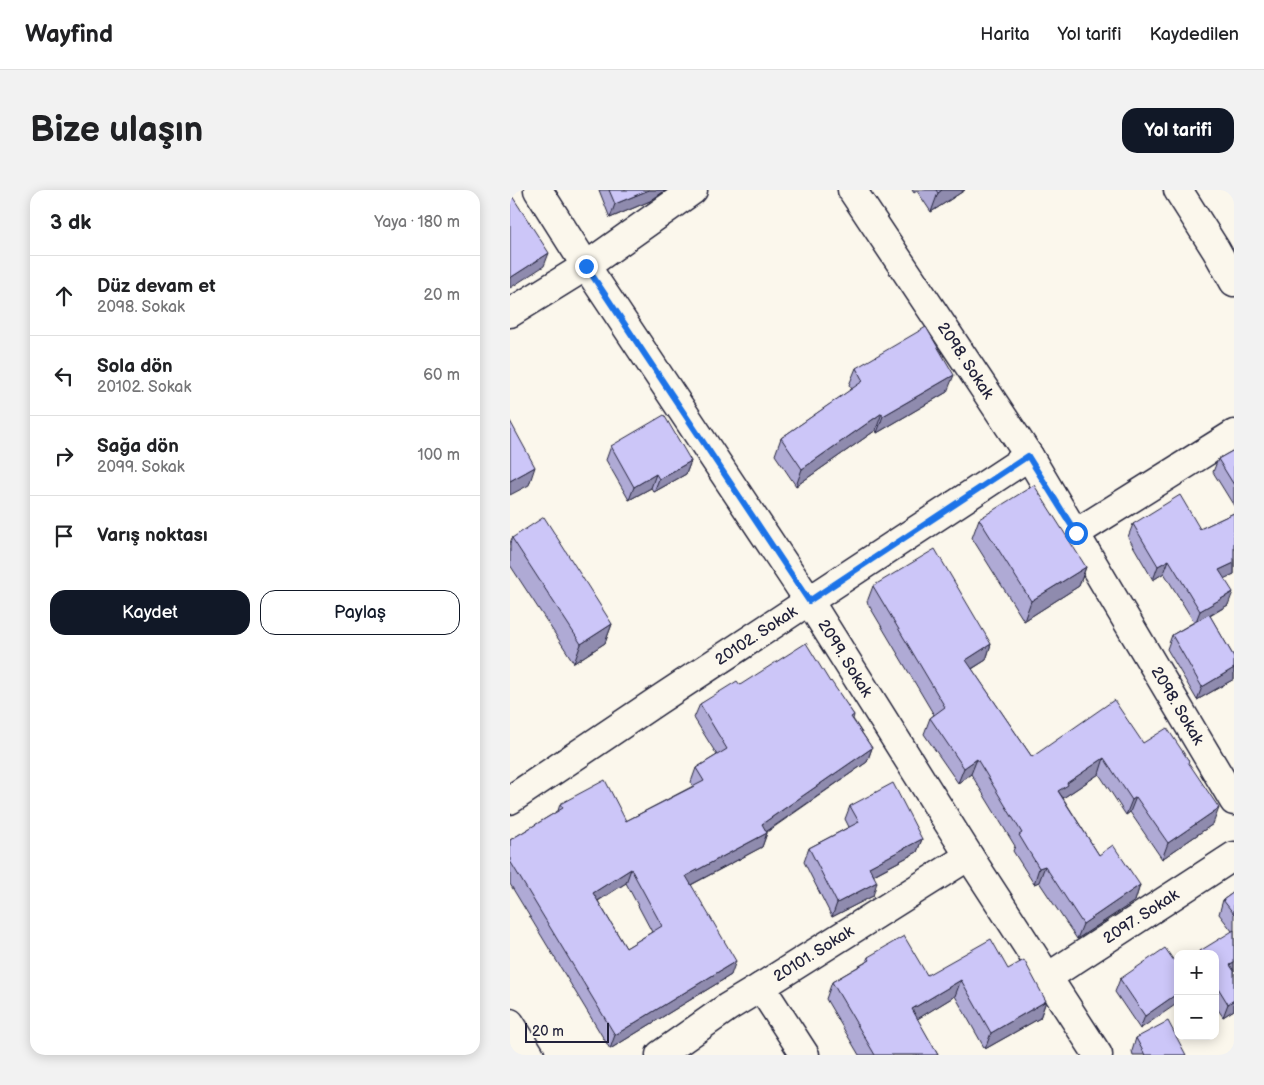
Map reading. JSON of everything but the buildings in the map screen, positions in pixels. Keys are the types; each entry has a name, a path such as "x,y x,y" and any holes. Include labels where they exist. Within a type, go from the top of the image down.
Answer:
{"street":[{"name":"2099. Sokak","path":"538,190 586,266 809,601 969,856 1098,1055"},
{"path":"510,313 586,266 693,190"},
{"name":"2098. Sokak","path":"852,190 1028,456 1076,533 1234,801"},
{"path":"1178,190 1234,282"},
{"path":"1076,533 1234,434"},
{"name":"20102. Sokak","path":"510,800 1028,456"},
{"name":"20101. Sokak","path":"660,1055 728,1007 969,856"},
{"name":"2097. Sokak","path":"1048,977 1234,856"},
{"path":"761,987 805,1055"},
{"path":"510,1023 530,1055"}],"route":[{"path":"586,266 809,601 1028,456 1076,533"}]}
